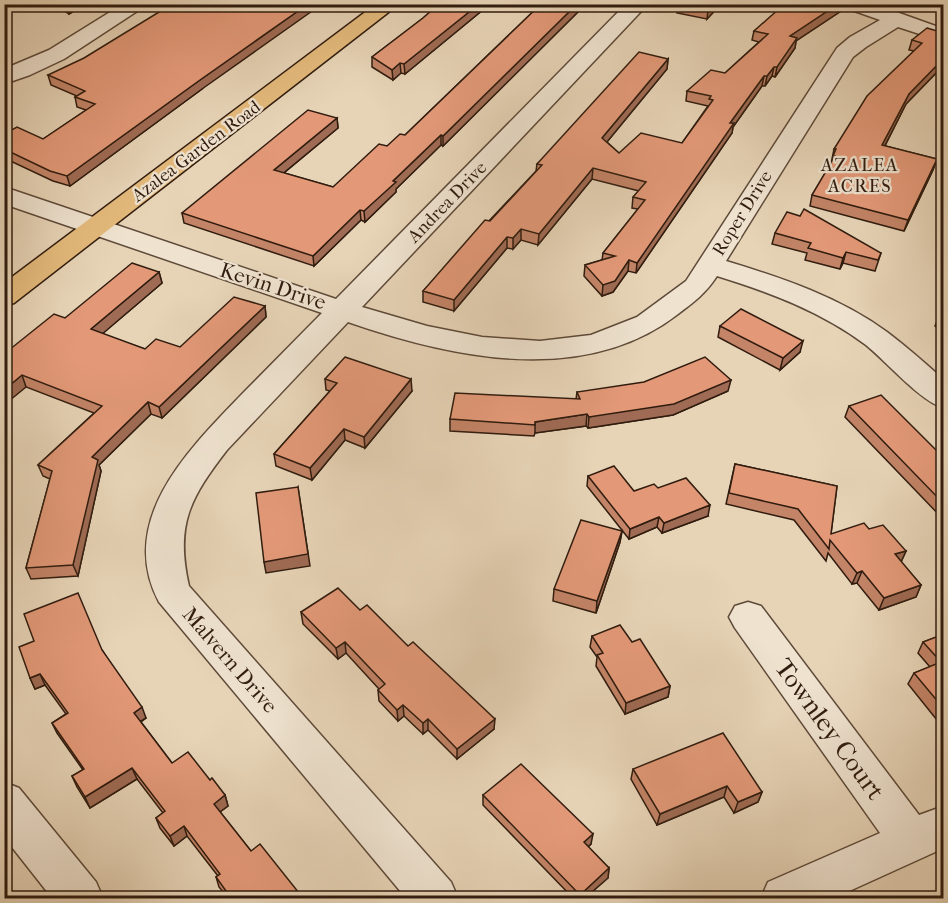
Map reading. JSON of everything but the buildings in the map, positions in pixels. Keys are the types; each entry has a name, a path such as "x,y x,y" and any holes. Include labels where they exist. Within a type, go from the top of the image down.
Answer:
{"main road":[{"name":"Azalea Garden Road","path":"4,297 388,4"}],"street":[{"path":"4,77 25,70 65,49 138,4"},
{"name":"Andrea Drive","path":"256,400 638,4"},
{"path":"853,4 944,36"},
{"name":"Roper Drive","path":"548,350 602,341 644,325 681,302 696,287 845,53 858,42 897,19"},
{"name":"Kevin Drive","path":"4,195 419,335 502,350 548,350"},
{"path":"710,265 785,289 824,307 865,331 896,353 944,398"},
{"name":"Malvern Drive","path":"256,400 214,442 183,482 170,510 164,540 165,564 172,592 435,898"},
{"name":"Townley Court","path":"748,617 928,834"},
{"path":"4,802 80,898"},
{"path":"784,898 928,834"}],"district":[{"name":"AZALEA ACRES","path":"860,175"}]}
